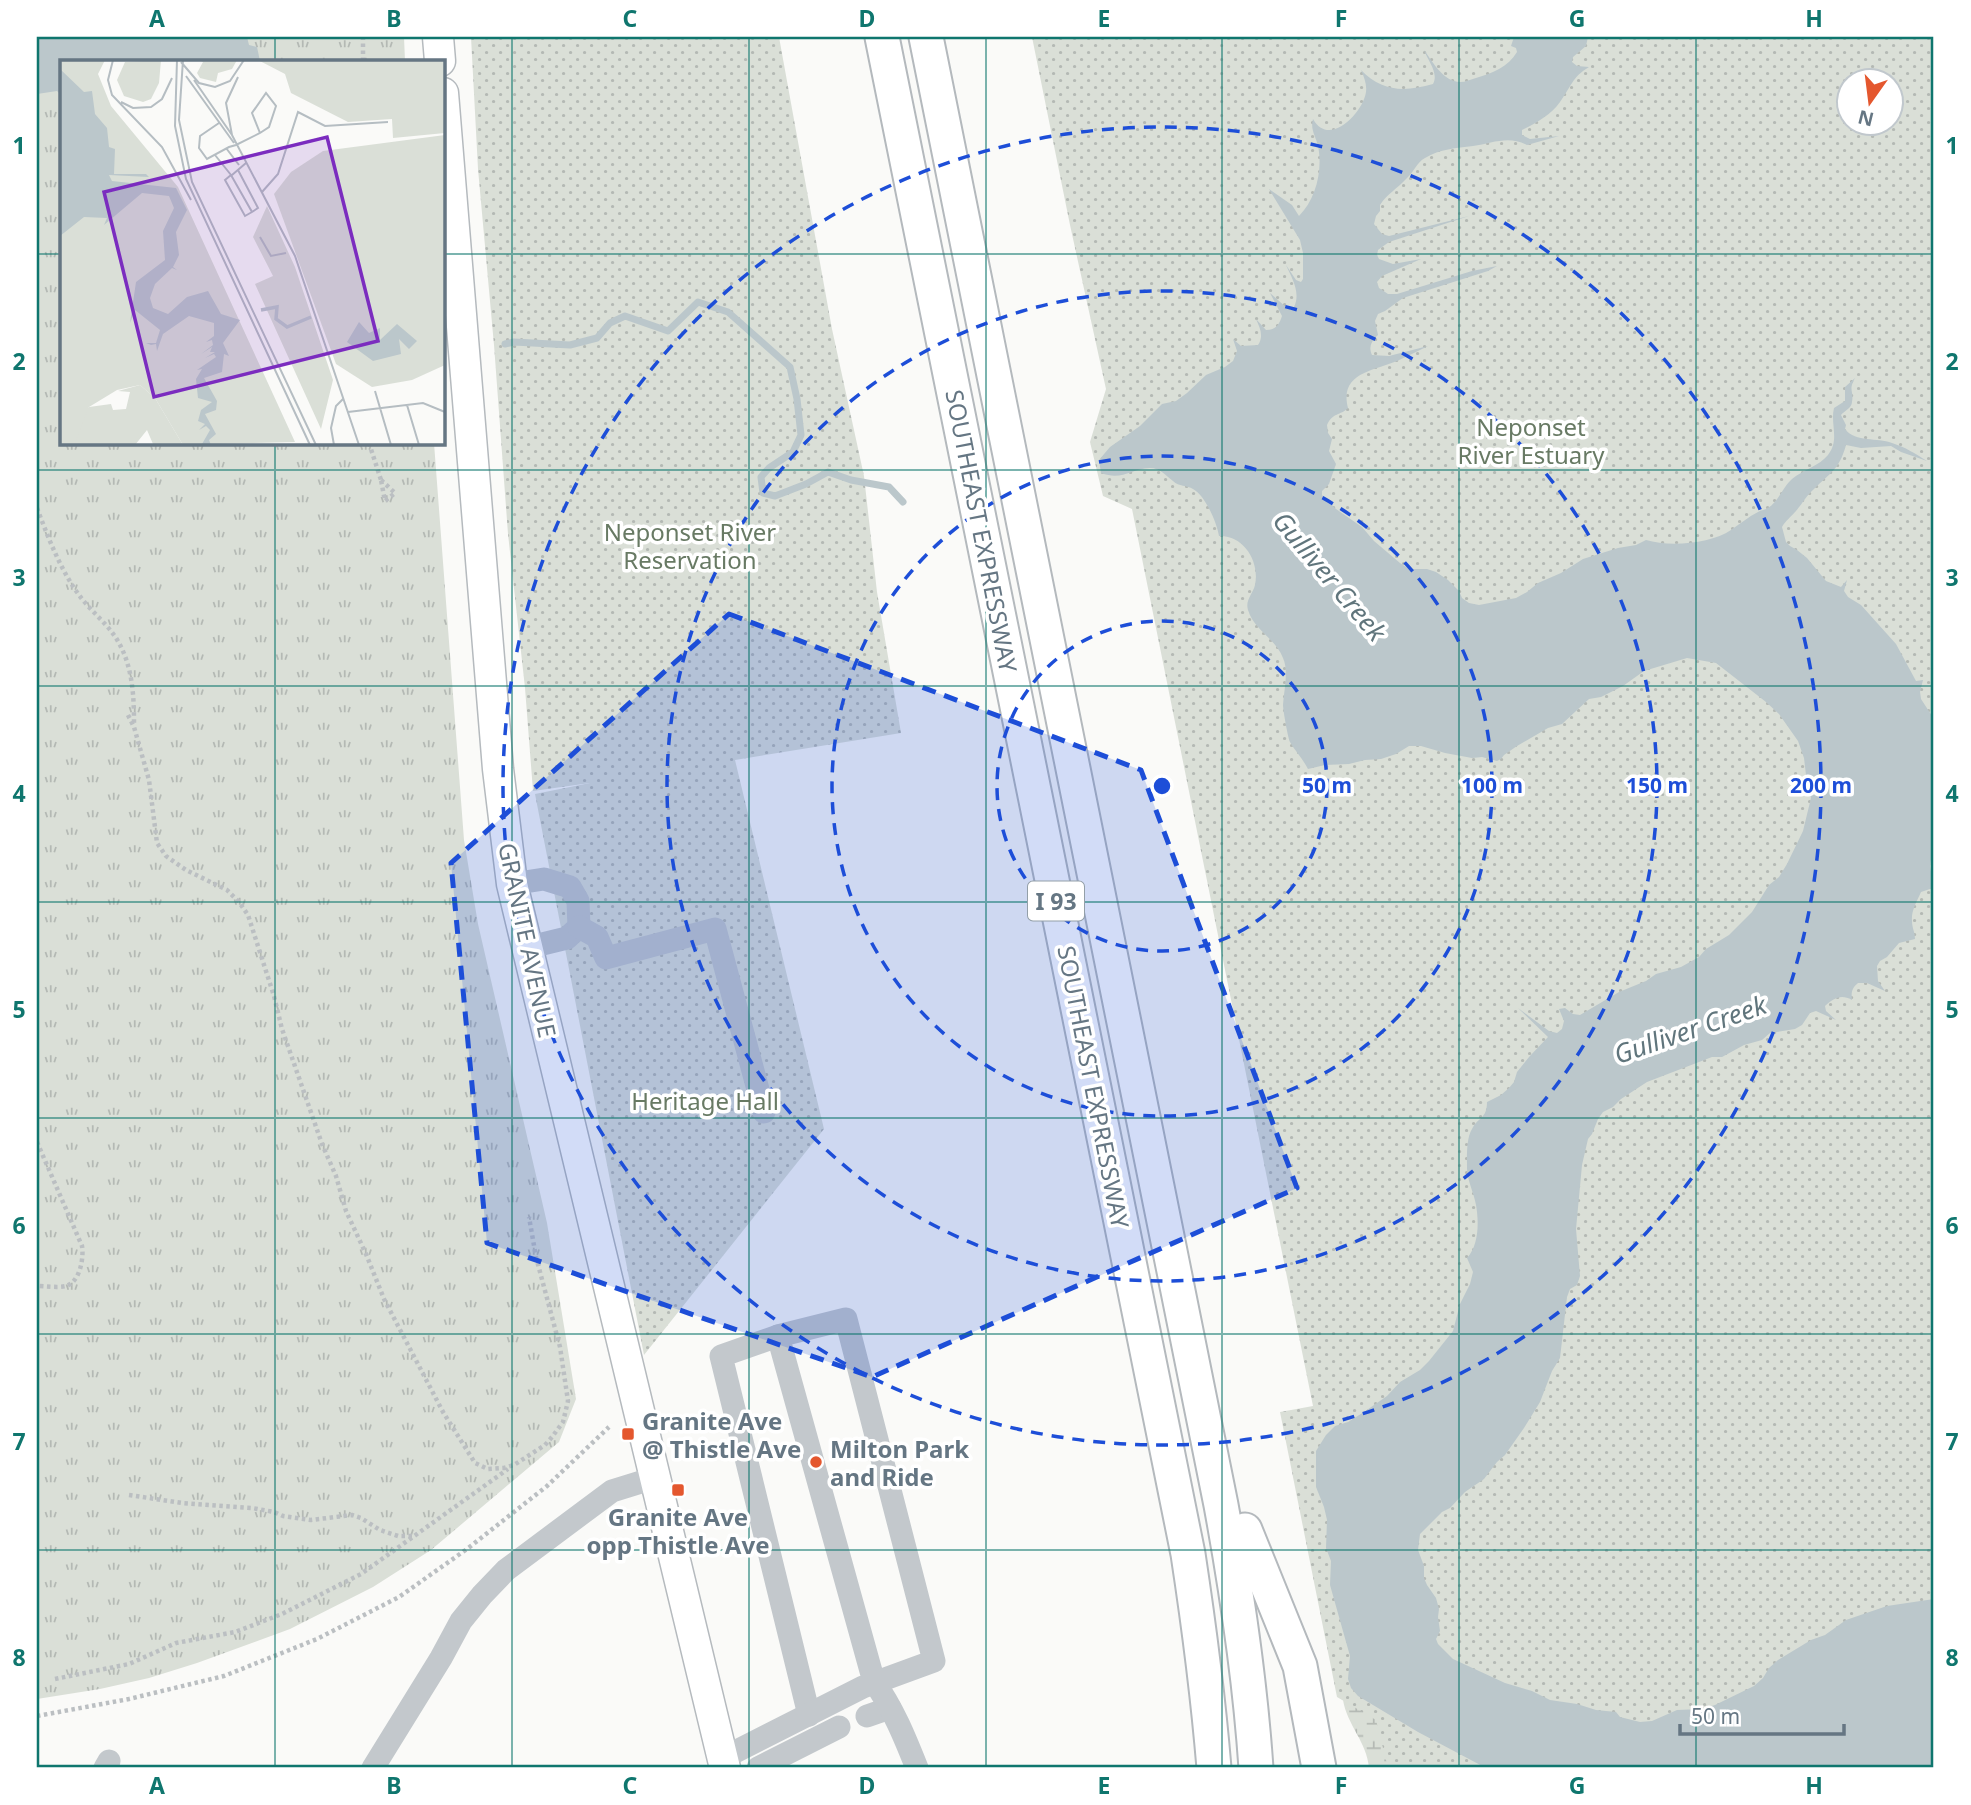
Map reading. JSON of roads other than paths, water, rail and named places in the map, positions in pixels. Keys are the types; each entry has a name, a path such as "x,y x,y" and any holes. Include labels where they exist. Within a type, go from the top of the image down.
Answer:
{"highway":[{"name":"SOUTHEAST EXPRESSWAY","path":"882,37 1188,1554 1205,1672 1214,1768"},
{"name":"I 93","path":"901,37 1205,1551 1220,1644 1232,1768"},
{"name":"I 93","path":"926,37 1221,1505 1247,1664 1256,1768"},
{"name":"I 93","path":"948,37 1255,1580 1267,1662 1276,1768"},
{"path":"1245,1530 1300,1666 1319,1768"}],"main road":[{"path":"438,37 440,60"},
{"name":"GRANITE AVENUE","path":"444,105 497,755 512,884 724,1763"}],"street":[{"path":"512,884 544,879 570,887 578,901 579,928"},
{"path":"526,948 567,938 579,928"},
{"path":"579,928 597,937 606,958 715,929 764,1112"},
{"path":"724,1763 808,1715 874,1682 934,1661 846,1318 778,1336 721,1356 808,1715"},
{"path":"778,1336 874,1682 890,1708 917,1768"},
{"path":"373,1768 461,1621 506,1570 612,1490 654,1478"},
{"path":"867,1716 890,1708"},
{"path":"758,1768 796,1761 839,1727"}],"water":[{"path":"37,37 247,37 249,45 257,47 260,60 60,60 60,94 57,91 37,94"},
{"name":"Gulliver Creek","path":"1514,37 1588,37 1586,46 1573,57 1572,62 1577,66 1589,67 1575,79 1552,111 1522,130 1522,135 1530,139 1559,136 1527,145 1500,141 1436,153 1420,162 1380,205 1374,224 1382,234 1389,236 1469,216 1389,242 1378,250 1379,259 1393,264 1421,259 1382,276 1377,282 1379,288 1388,294 1397,294 1497,266 1403,298 1378,314 1375,321 1378,335 1371,344 1372,355 1389,356 1428,346 1360,375 1348,387 1348,408 1332,418 1327,425 1332,439 1329,451 1336,464 1322,495 1336,509 1362,527 1400,563 1409,569 1436,572 1448,580 1469,603 1479,605 1516,598 1583,559 1646,540 1678,544 1713,538 1723,535 1768,508 1792,479 1828,455 1834,438 1834,408 1845,401 1845,387 1855,378 1852,404 1841,415 1845,429 1855,436 1897,445 1927,461 1891,446 1861,448 1846,445 1834,470 1809,494 1782,527 1786,542 1807,558 1826,581 1841,587 1847,580 1844,591 1848,597 1861,605 1896,644 1916,681 1923,680 1921,699 1934,719 1934,840 1930,866 1934,889 1921,892 1915,906 1912,923 1915,939 1899,943 1877,966 1878,981 1885,991 1867,983 1858,983 1852,990 1852,1000 1838,998 1825,1006 1826,1011 1836,1020 1816,1011 1810,1013 1802,1025 1795,1029 1770,1033 1762,1040 1744,1045 1722,1057 1712,1057 1647,1082 1603,1112 1598,1119 1588,1139 1582,1165 1576,1229 1580,1276 1577,1285 1570,1289 1567,1297 1560,1358 1540,1402 1505,1455 1484,1479 1465,1492 1420,1534 1418,1550 1424,1566 1424,1578 1439,1609 1440,1631 1436,1639 1453,1659 1505,1683 1550,1700 1616,1712 1620,1717 1640,1722 1652,1721 1677,1710 1702,1709 1715,1705 1754,1686 1778,1660 1811,1640 1825,1635 1846,1620 1887,1606 1934,1599 1934,1768 1486,1768 1358,1696 1348,1679 1350,1656 1330,1585 1331,1561 1326,1548 1327,1520 1316,1487 1316,1451 1335,1426 1364,1412 1387,1396 1400,1382 1420,1370 1453,1331 1473,1272 1467,1258 1474,1247 1477,1233 1476,1205 1467,1173 1470,1133 1484,1115 1487,1102 1509,1088 1517,1072 1548,1037 1518,1008 1549,1031 1557,1033 1562,1029 1564,1021 1559,1009 1565,1008 1580,1015 1619,992 1699,957 1706,949 1729,935 1752,912 1769,885 1779,877 1803,831 1811,798 1798,741 1779,714 1716,663 1687,658 1644,671 1623,686 1601,697 1589,699 1562,724 1548,728 1497,761 1409,746 1381,759 1308,769 1288,735 1283,705 1285,663 1280,651 1255,623 1248,610 1256,576 1248,552 1236,540 1219,536 1210,510 1197,492 1175,483 1160,471 1150,468 1115,476 1101,473 1099,460 1110,447 1140,426 1162,404 1176,401 1206,375 1233,361 1237,351 1233,339 1241,346 1258,345 1261,335 1256,319 1266,330 1277,326 1282,316 1270,293 1287,308 1294,307 1297,296 1286,265 1296,280 1301,282 1303,253 1300,240 1269,189 1292,205 1299,216 1305,209 1314,193 1320,165 1313,119 1320,127 1328,130 1336,129 1352,117 1359,109 1366,92 1361,70 1377,83 1394,88 1433,84 1434,71 1424,50 1445,76 1457,82 1465,81 1505,66 1517,52 1516,48 1511,46"}],"waterway":[{"path":"505,344 514,342 570,345 597,338 610,323 625,316 668,331 698,302 728,312 790,367 797,399 801,435 793,452 769,468 761,477 763,493 775,496 828,472 851,480 889,487 903,502"}],"place":[{"name":"Granite Ave @ Thistle Ave","path":"628,1434"},
{"name":"Milton Park and Ride","path":"816,1462"},
{"name":"Granite Ave opp Thistle Ave","path":"678,1490"}],"park label":[{"name":"Neponset River Estuary","path":"1531,440"},
{"name":"Neponset River Reservation","path":"690,545"},
{"name":"Heritage Hall","path":"705,1100"}]}
